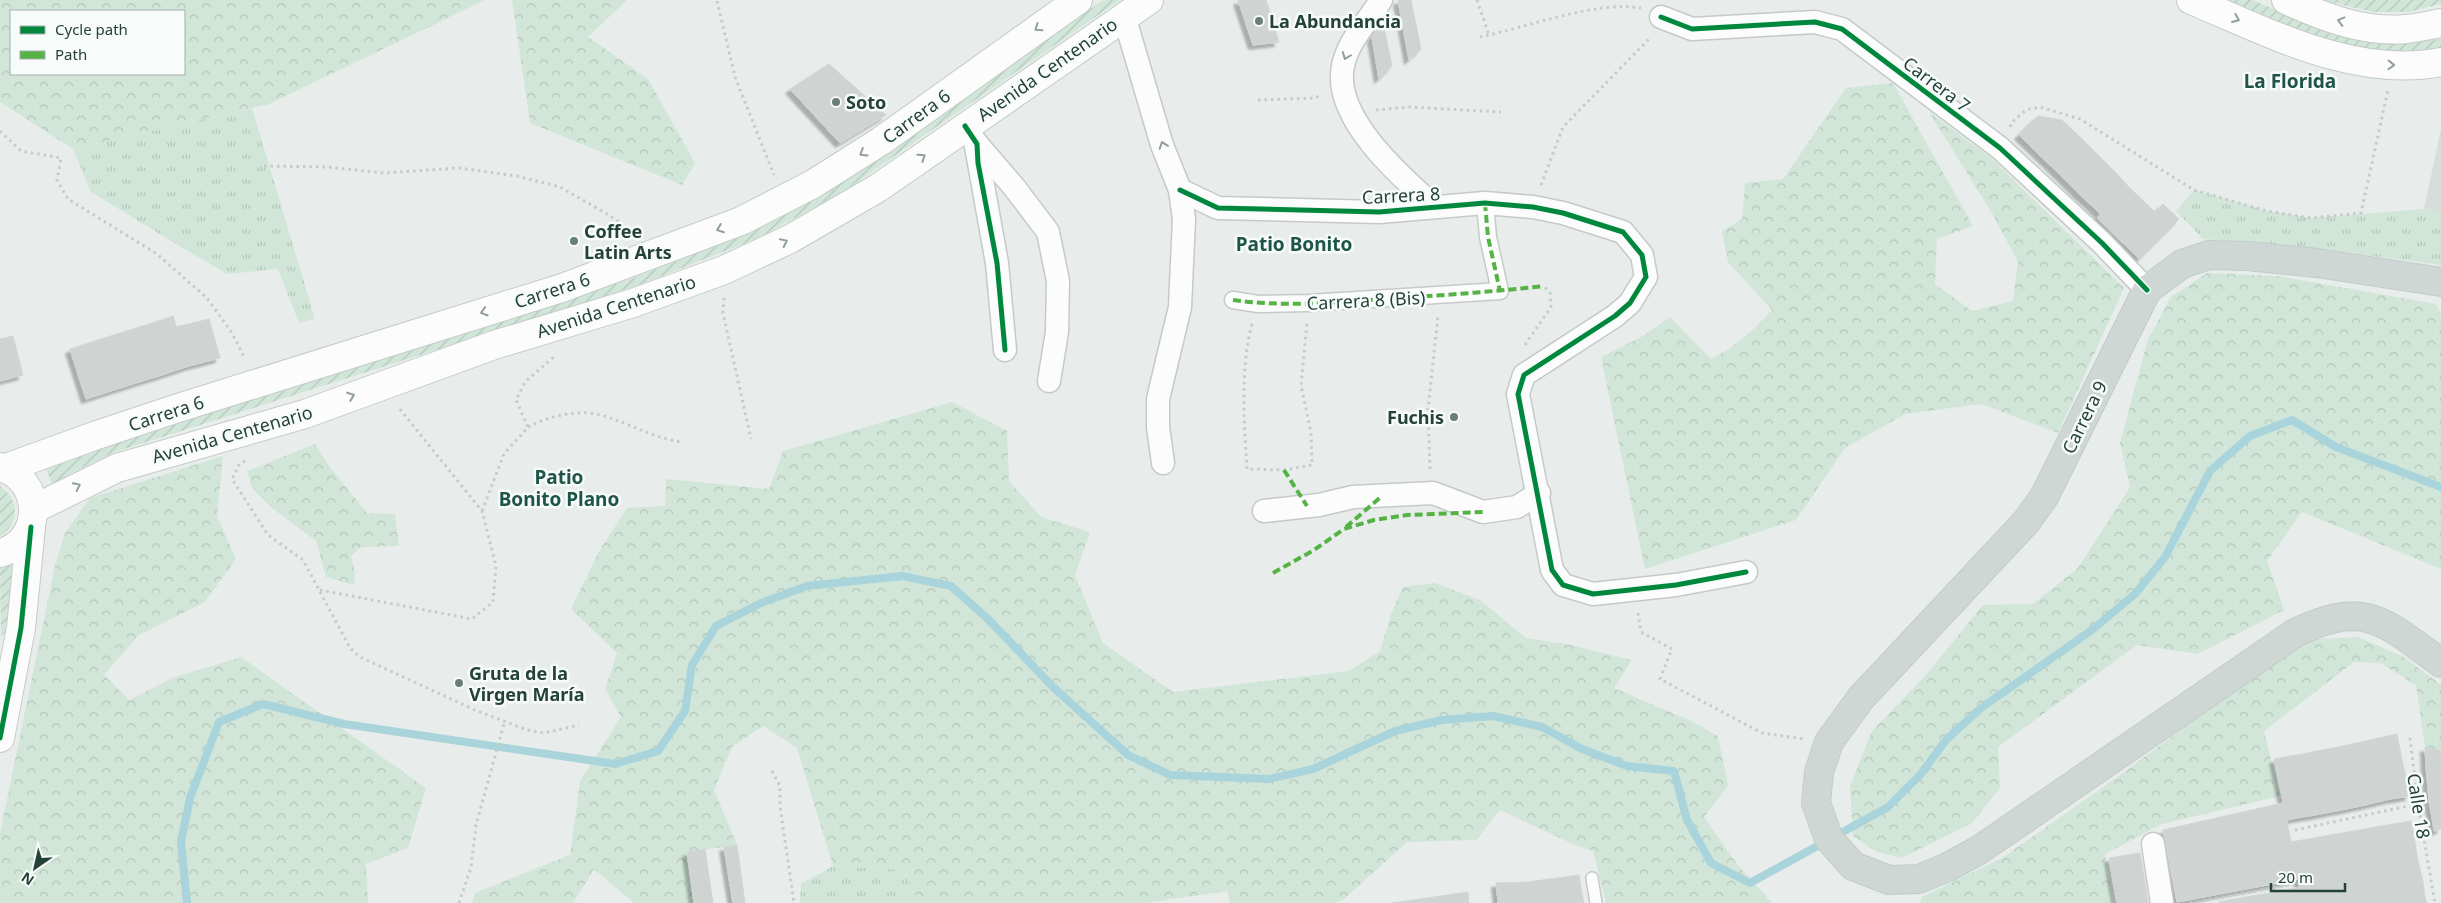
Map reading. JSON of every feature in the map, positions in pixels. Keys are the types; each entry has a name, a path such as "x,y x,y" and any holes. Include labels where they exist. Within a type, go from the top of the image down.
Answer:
{"main road":[{"name":"Carrera 6","path":"3,468 97,435 562,288 741,222 813,184 881,141 1078,0"},
{"name":"Avenida Centenario","path":"33,518 118,468 306,414 394,380 494,345 633,303 724,270 790,239 971,135 1124,16 1149,0"},
{"path":"2191,0 2325,53 2374,64 2421,66 2441,62"},
{"path":"2286,0 2321,16 2368,28 2406,30 2441,23"},
{"name":"Carrera 9","path":"2441,282 2317,263 2247,256 2209,255 2182,264 2147,290 2044,497 2026,522 1862,698 1829,742 1819,772 1816,803 1829,839 1853,866 1889,880 1919,879 1948,867 1987,844 2295,633 2337,616 2362,615 2395,630 2441,663"},
{"path":"0,738 21,628 33,518 26,484 17,475 3,468"},
{"path":"0,553 15,547 33,518"}],"street":[{"path":"1381,0 1352,42 1342,66 1342,85 1353,114 1364,133 1396,173 1435,207"},
{"path":"1124,16 1162,145 1180,190 1184,219 1180,307 1158,398 1158,427 1163,462"},
{"name":"Carrera 7","path":"1661,17 1692,29 1815,22 1842,29 2000,148 2102,243 2147,290"},
{"path":"971,135 978,163 996,263 1005,350"},
{"path":"971,135 1048,232 1058,281 1057,332 1049,381"},
{"name":"Carrera 8","path":"1180,190 1218,208 1379,212 1485,203 1533,207 1564,213 1623,232 1642,255 1646,277 1630,304 1615,316 1524,375"},
{"name":"Carrera 8 (Bis)","path":"1233,300 1258,304 1309,303 1500,291 1488,237 1485,203"},
{"path":"1524,375 1518,394 1539,493 1552,570 1563,585 1593,594 1676,585 1746,572"},
{"path":"1264,511 1319,505 1353,497 1433,493 1483,512 1517,507 1539,493"},
{"path":"2153,844 2162,903"}],"lane":[{"path":"1592,878 1596,903"}],"path":[{"path":"717,0 735,77 769,159 782,200"},
{"path":"1477,0 1489,35"},
{"path":"1480,37 1580,7 1614,3 1636,6 1661,17 1653,34 1563,127 1533,207"},
{"path":"2000,148 2012,122 2026,110 2040,107 2080,119 2194,190 2268,211 2311,218 2361,213 2393,64"},
{"path":"1258,100 1315,98 1342,85"},
{"path":"1353,114 1409,107 1501,112"},
{"path":"0,131 21,151 61,158 56,180 68,199 157,254 207,298 232,333 248,366 253,385"},
{"path":"264,166 327,167 384,173 459,168 517,176 560,187 610,215 661,250"},
{"path":"724,270 723,312 751,439"},
{"path":"1524,375 1523,349 1551,307 1550,293 1544,286"},
{"path":"1433,493 1428,449 1428,409 1440,295"},
{"path":"1258,304 1246,348 1245,436 1247,469 1284,470 1312,465 1311,434 1301,385 1309,303"},
{"path":"528,428 516,400 525,382 561,350"},
{"path":"320,590 472,619 493,602 496,566 482,511 395,403 394,380"},
{"path":"482,511 504,454 528,428 541,420 577,413 602,415 659,439 681,442"},
{"path":"253,458 240,463 232,479 268,535 303,560 350,648 360,657 475,710 527,730 544,733 578,725"},
{"path":"1634,589 1641,632 1672,649 1660,679 1762,733 1829,742"},
{"path":"459,903 470,867 476,826 505,720"},
{"path":"772,771 780,786 780,806 794,903"},
{"path":"2295,830 2418,804"},
{"path":"2190,903 2295,884"}],"shaded area":[{"path":"2441,129 2441,213 2424,209"}],"green space":[{"path":"0,0 485,0 269,104 73,149 0,102"},
{"path":"512,0 627,0 588,37 648,79 695,163 682,185 530,123"},
{"path":"1103,0 1120,0 844,191 758,238 634,287 112,453 73,472 53,487 46,469 121,442 631,279 754,230 937,117"},
{"path":"2228,0 2252,0 2324,30 2354,39 2386,44 2441,39 2441,48 2385,53 2321,39"},
{"path":"2322,0 2441,0 2441,4 2408,12 2373,12"},
{"path":"1893,83 1973,226 1937,239 1935,284 1972,311 2013,301 2018,262 1992,213 1929,112 1990,157 2124,288 2058,433 1981,404 1905,414 1845,448 1796,520 1645,569 1601,357 1643,336 1670,317 1711,359 1728,349 1751,331 1772,310 1728,262 1722,231 1742,219 1745,183 1783,179 1846,88"},
{"path":"252,108 315,319 299,323 278,269 227,274 91,192 73,149"},
{"path":"2194,190 2267,211 2311,218 2424,209 2441,213 2441,265 2297,246 2203,239 2176,211"},
{"path":"2207,273 2278,276 2436,304 2441,314 2441,569 2302,512 2267,561 2284,610 2198,654 2137,645 1998,747 2000,788 1972,823 1902,858 1877,852 1853,836 1850,786 1872,731 1926,675 1983,605 2033,604 2078,568 2130,487 2120,443 2148,339 2171,297"},
{"path":"952,402 1007,431 1009,481 1041,517 1090,532 1075,575 1103,643 1173,692 1349,671 1380,651 1391,614 1403,587 1435,583 1480,600 1526,638 1571,645 1632,660 1614,688 1691,721 1718,736 1728,786 1704,817 1737,864 1772,903 1606,903 1593,851 1577,846 1500,810 1476,840 1407,842 1343,900 1333,903 1230,903 1227,891 1146,903 919,903 904,870 833,866 797,748 763,726 732,747 714,790 737,845 687,852 694,903 634,903 594,869 573,903 472,903 475,893 570,855 580,781 621,717 605,689 617,653 571,609 598,553 627,508 665,506 666,479 769,489 783,451"},
{"path":"315,444 329,466 367,513 395,514 399,546 361,547 351,556 355,572 354,585 326,577 316,541 272,508 252,488 247,471"},
{"path":"223,456 217,516 236,559 205,602 139,635 104,675 129,700 172,678 241,657 426,788 408,848 366,864 368,903 0,903 0,833 55,566 65,533 90,498"},
{"path":"0,486 11,497 15,511 12,525 0,536"},
{"path":"19,563 6,632 1,636 0,568"},
{"path":"2358,637 2404,657 2441,685 2441,751 2425,747 2416,685 2380,663 2354,662 2264,731 2280,796 2162,824 2105,854 2113,903 1920,903 1922,897 2002,858 2123,773 2301,640"},
{"path":"833,866 904,870 919,903 800,903 801,884"}],"building":[{"name":"La Abundancia","path":"1238,0 1266,0 1279,42 1253,45"},
{"path":"1398,0 1411,0 1421,49 1409,60"},
{"path":"1383,23 1392,66 1379,79 1372,37"},
{"name":"Soto","path":"829,64 886,115 840,143 790,89"},
{"path":"2038,116 2062,120 2080,137 2051,166 2019,135"},
{"path":"2080,137 2108,165 2079,194 2051,166"},
{"path":"2108,165 2119,176 2091,205 2079,194"},
{"path":"2119,176 2128,186 2100,214 2091,205"},
{"path":"2128,186 2155,212 2124,244 2097,218"},
{"path":"2163,204 2179,219 2139,259 2124,244"},
{"path":"173,316 189,366 162,375 146,325"},
{"path":"209,319 220,358 189,366 176,327"},
{"path":"146,325 162,375 139,382 123,332"},
{"path":"123,332 139,382 114,390 98,340"},
{"path":"13,336 23,375 0,381 0,339"},
{"path":"98,340 114,390 86,399 70,349"},
{"path":"2397,734 2402,760 2357,769 2352,744"},
{"path":"2352,744 2365,805 2346,809 2333,748"},
{"path":"2425,747 2441,751 2441,767 2426,767"},
{"path":"2333,748 2346,809 2325,813 2312,752"},
{"path":"2312,752 2325,813 2315,815 2303,754"},
{"path":"2303,754 2315,815 2302,817 2290,756"},
{"path":"2290,756 2302,817 2287,820 2274,759"},
{"path":"2402,760 2410,796 2390,799 2383,764"},
{"path":"2383,764 2390,799 2365,805 2357,769"},
{"path":"2426,767 2441,767 2441,786 2428,788"},
{"path":"2441,786 2441,798 2429,801 2428,788"},
{"path":"2441,798 2441,815 2432,817 2429,801"},
{"path":"2283,803 2299,879 2177,902 2163,830"},
{"path":"2441,815 2441,829 2434,831 2432,817"},
{"path":"2411,821 2414,836 2379,842 2376,827"},
{"path":"2376,827 2385,872 2345,879 2336,834"},
{"path":"2336,834 2345,879 2300,887 2291,842"},
{"path":"2414,836 2417,855 2383,861 2379,842"},
{"path":"737,845 745,903 733,903 724,847"},
{"path":"705,849 713,903 694,903 687,852"},
{"path":"2140,853 2144,876 2113,881 2109,858"},
{"path":"2417,855 2419,865 2385,872 2383,861"},
{"path":"2419,865 2423,881 2364,891 2361,875"},
{"path":"1579,875 1582,894 1533,900 1498,901 1496,883 1528,882"},
{"path":"2361,875 2366,903 2334,903 2330,881"},
{"path":"2144,876 2148,903 2117,903 2113,881"},
{"path":"2330,881 2334,903 2303,903 2300,887"},
{"path":"2423,881 2425,897 2390,903 2366,903 2364,891"},
{"path":"2300,887 2303,903 2272,903 2270,893"},
{"path":"1468,892 1469,903 1392,903"},
{"path":"2270,893 2272,903 2240,903 2240,898"},
{"path":"1582,894 1584,903 1498,903 1498,901 1533,900"},
{"path":"2425,897 2427,903 2390,903"},
{"path":"2240,898 2240,903 2219,903 2219,902"}],"waterway":[{"path":"187,903 181,842 190,798 219,722 263,704 344,724 615,764 658,751 685,711 692,665 716,626 761,603 807,586 902,576 951,586 988,619 1052,686 1128,755 1170,775 1269,779 1313,769 1395,731 1442,720 1493,716 1542,727 1582,749 1627,766 1674,771 1687,820 1711,863 1750,883 1888,807 1920,775 1946,740 1981,708 2092,630 2135,594 2165,557 2210,471 2250,436 2292,420 2336,447 2441,487"}],"marked path":[{"path":"1485,203 1488,237 1500,291"},
{"path":"1233,300 1288,304 1326,303 1462,294 1544,286"},
{"path":"1284,470 1307,506"},
{"path":"1346,527 1382,496"},
{"path":"1273,573 1314,550 1344,529 1374,520 1407,515 1483,512"}],"cycle path":[{"path":"1661,17 1692,29 1815,22 1842,29 2000,148 2102,243 2147,290"},
{"path":"965,126 977,144 978,163 997,263 1005,350"},
{"path":"1180,190 1218,208 1379,212 1485,203 1533,207 1563,213 1623,232 1642,255 1646,277 1630,303 1615,316 1524,375 1518,394 1552,570 1563,585 1593,594 1676,585 1746,572"},
{"path":"0,738 21,628 31,527"}],"place":[{"name":"La Abundancia","path":"1259,21"},
{"name":"Soto","path":"836,102"},
{"name":"Coffee Latin Arts","path":"574,241"},
{"name":"Fuchis","path":"1454,417"},
{"name":"Gruta de la Virgen María","path":"459,683"}],"district":[{"name":"La Florida","path":"2290,81"},
{"name":"Patio Bonito","path":"1294,244"},
{"name":"Patio Bonito Plano","path":"559,488"}]}
